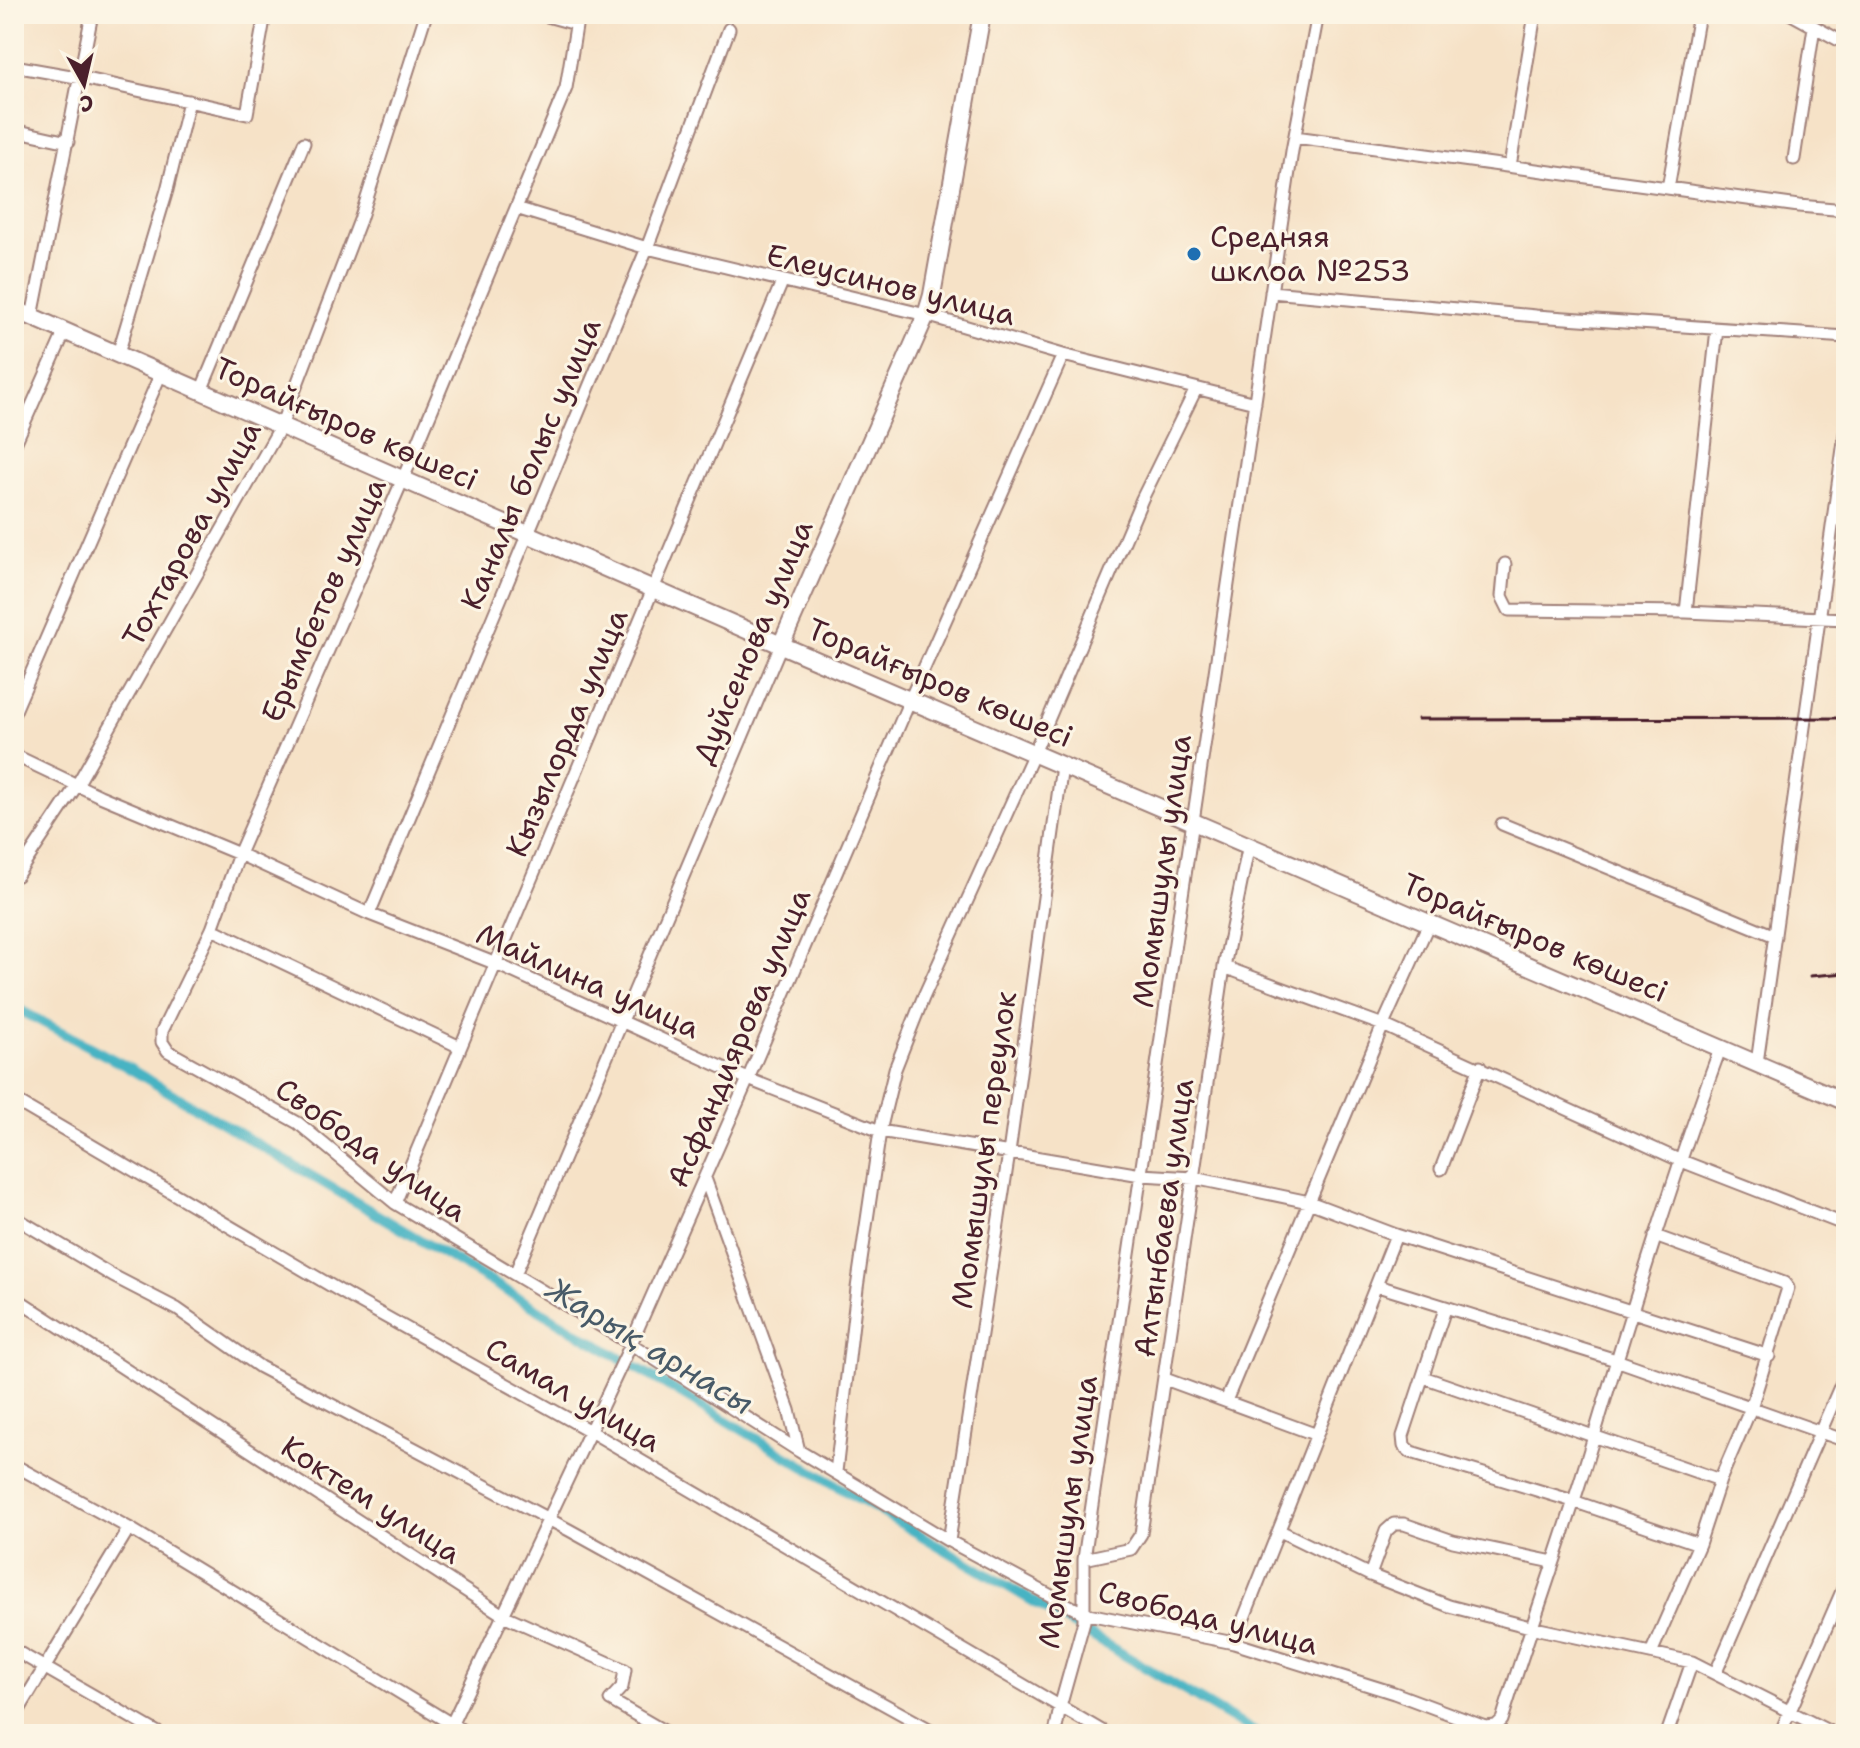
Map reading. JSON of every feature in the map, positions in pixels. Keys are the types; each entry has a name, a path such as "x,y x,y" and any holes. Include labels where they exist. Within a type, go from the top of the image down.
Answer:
{"street":[{"path":"32,317 82,78 92,14"},
{"path":"14,66 247,114 265,14"},
{"name":"Тохтарова улица","path":"15,874 77,785 281,426 360,220 426,14"},
{"path":"540,14 577,19"},
{"name":"Дуйсенова улица","path":"515,1274 781,645 926,315 982,14"},
{"name":"Момышулы улица","path":"1055,1734 1084,1617 1084,1559 1271,292 1318,14"},
{"path":"1510,166 1535,14"},
{"path":"1668,188 1699,14"},
{"path":"1791,14 1846,44"},
{"name":"Ерымбетов улица","path":"162,1042 162,1031 212,929 239,854 403,479 566,88 577,19"},
{"path":"1794,159 1814,27"},
{"name":"Каналы болыс улица","path":"369,914 647,248 729,29"},
{"path":"118,354 167,190 189,101"},
{"path":"14,130 68,142"},
{"path":"1295,137 1846,210"},
{"path":"201,391 304,143"},
{"name":"Елеусинов улица","path":"516,208 647,248 926,315 1063,355 1255,403"},
{"name":"Кызылорда улица","path":"395,1203 782,282"},
{"path":"1271,292 1536,316 1846,337"},
{"name":"Торайғыров көшесі","path":"14,309 781,645 1846,1102"},
{"path":"1686,612 1717,329"},
{"path":"14,446 65,331"},
{"name":"Асфандиярова улица","path":"450,1729 629,1349 1063,355"},
{"path":"14,713 161,373"},
{"path":"836,1472 857,1288 880,1131 895,1069 917,1012 1034,753 1142,499 1196,389"},
{"path":"1757,1063 1842,482 1846,427"},
{"path":"1505,564 1502,596 1509,610 1686,612 1846,619"},
{"name":"Майлина улица","path":"14,755 369,914 494,963 748,1079 880,1131 1141,1175 1194,1178 1309,1202 1396,1235 1769,1356"},
{"name":"Момышулы переулок","path":"949,1541 1009,1153 1062,766"},
{"path":"1502,824 1775,936"},
{"name":"Алтынбаева улица","path":"1084,1559 1131,1549 1141,1534 1224,967 1249,844"},
{"path":"1226,1401 1383,1025 1429,923"},
{"path":"212,929 460,1047"},
{"path":"1224,967 1383,1025 1679,1160 1846,1225"},
{"name":"Свобода улица","path":"162,1042 168,1051 298,1123 395,1203 515,1274 629,1349 949,1541 1084,1617 1234,1643 1394,1693 1485,1727 1496,1726 1502,1720 1530,1627"},
{"path":"1530,1627 1594,1437 1679,1160 1720,1049"},
{"path":"1441,1169 1480,1067"},
{"name":"Самал улица","path":"14,1100 352,1298 593,1426 1107,1734"},
{"path":"705,1178 789,1410 799,1451"},
{"path":"14,1217 113,1276 177,1309 260,1367 548,1520 938,1734"},
{"path":"1234,1643 1396,1235"},
{"path":"1651,1653 1699,1544 1720,1480 1751,1408 1788,1288 1784,1283 1655,1236"},
{"path":"1378,1286 1616,1360 1846,1441"},
{"name":"Коктем улица","path":"14,1297 503,1615 625,1670 622,1687 610,1700 669,1734"},
{"path":"1445,1309 1403,1436 1404,1446 1411,1452 1573,1501 1699,1544"},
{"path":"1716,1672 1846,1373"},
{"path":"1423,1377 1720,1480"},
{"path":"1165,1379 1317,1435"},
{"path":"14,1465 129,1528 450,1729 468,1734"},
{"path":"1370,1575 1386,1531 1394,1524 1404,1524 1453,1541 1553,1562"},
{"path":"14,1718 129,1528"},
{"path":"1280,1531 1370,1575 1449,1606 1692,1662 1834,1734"},
{"path":"1780,1734 1846,1582"},
{"path":"14,1650 160,1734"},
{"path":"1667,1734 1692,1662"}],"waterway":[{"name":"Жарық арнасы","path":"14,1007 120,1063 1258,1734"}],"railway":[{"path":"1418,719 1846,718"},
{"path":"1810,976 1846,973"}],"place":[{"name":"Средняя шклоа №253","path":"1194,254"}]}
